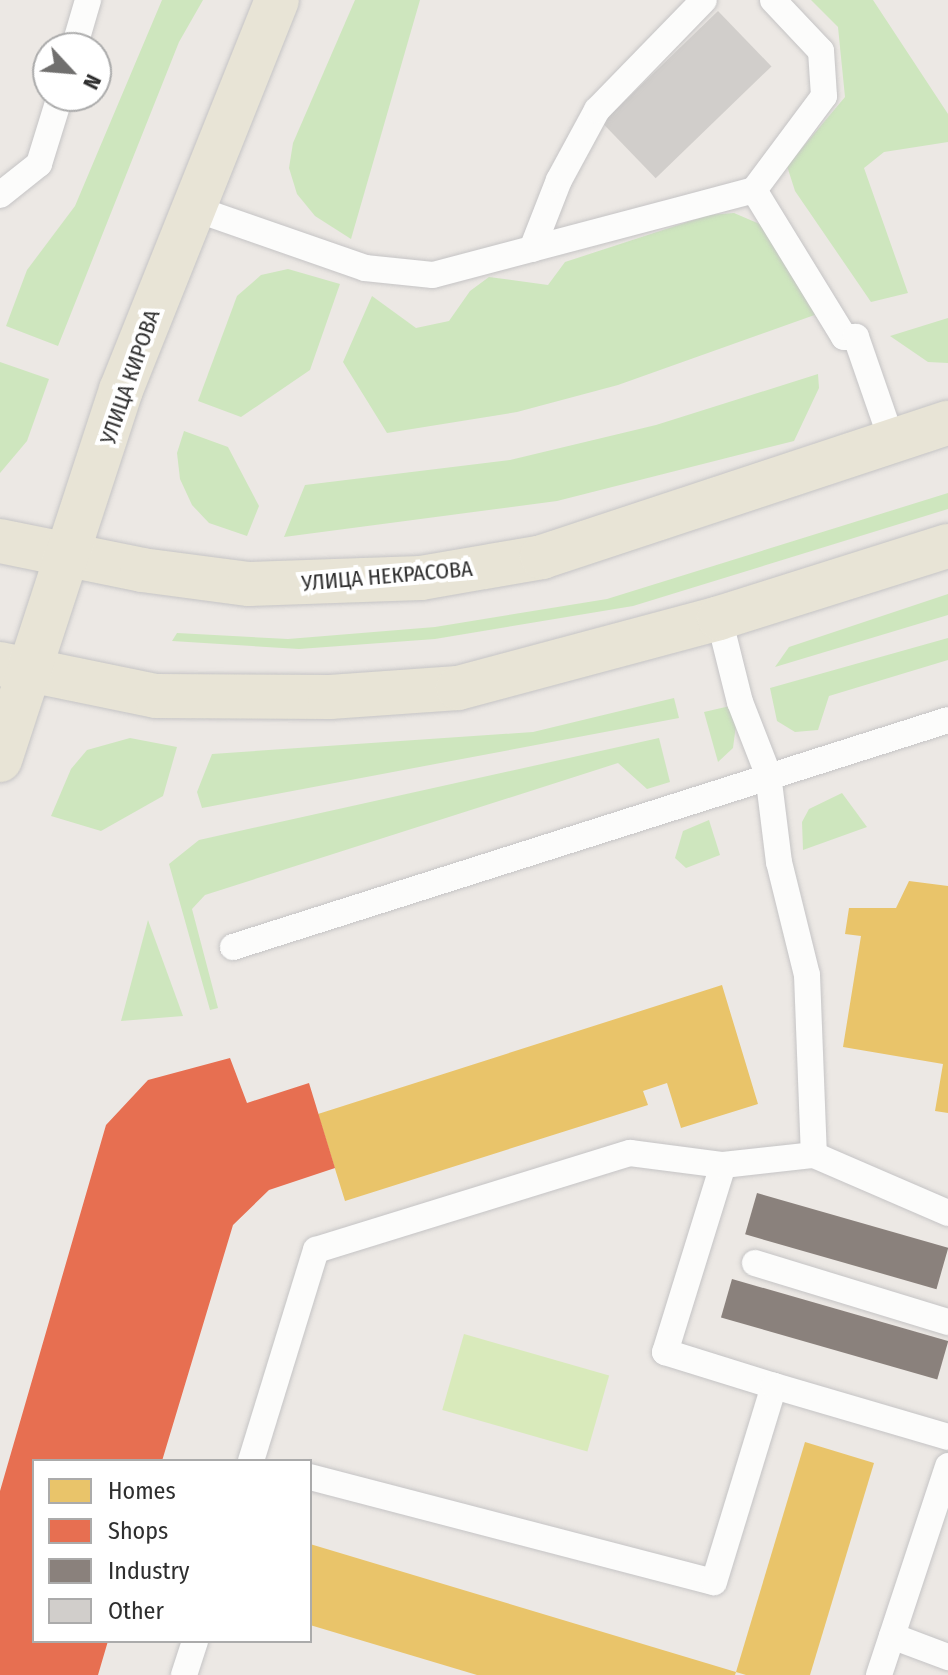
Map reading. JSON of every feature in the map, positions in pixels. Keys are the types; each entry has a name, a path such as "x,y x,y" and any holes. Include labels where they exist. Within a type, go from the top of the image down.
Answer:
{"main road":[{"name":"УЛИЦА КИРОВА","path":"0,760 15,667 70,555 121,390 277,0"},
{"name":"УЛИЦА НЕКРАСОВА","path":"0,541 249,584 421,578 542,557 948,423"},
{"path":"15,667 156,696 330,697 458,688 719,618 948,546"}],"lane":[{"path":"79,32 88,0"},
{"path":"532,249 559,180 597,110 704,0"},
{"path":"193,208 365,268 433,275 754,190 824,96 821,51 773,0"},
{"path":"0,195 39,164 55,112"},
{"path":"754,190 844,337 856,337 892,441"},
{"path":"719,618 740,702 768,774 779,862 807,975 814,1155"},
{"path":"233,947 768,774 948,720"},
{"path":"252,1459 316,1250 630,1153 723,1165 814,1155 948,1213"},
{"path":"723,1165 665,1352 948,1437"},
{"path":"755,1263 948,1322"},
{"path":"312,1478 714,1582 774,1386"},
{"path":"879,1675 948,1466"},
{"path":"892,1636 948,1657"},
{"path":"184,1675 194,1643"}],"green space":[{"path":"162,0 203,0 179,42 58,346 6,326 27,270 75,206"},
{"path":"355,0 420,0 351,239 315,216 297,194 289,168 293,143"},
{"path":"811,0 873,0 948,114 948,142 884,152 864,168 908,293 871,302 795,191 787,166 845,97 838,27"},
{"path":"734,213 762,225 823,312 618,385 517,412 387,433 343,362 372,296 416,328 449,321 470,291 489,277 548,285 565,262 709,215"},
{"path":"288,269 340,284 310,370 241,417 198,401 237,296 261,275"},
{"path":"948,318 948,363 928,362 890,336"},
{"path":"0,362 49,379 27,441 0,473"},
{"path":"818,374 819,388 794,441 557,501 284,537 305,485 510,460 656,425"},
{"path":"184,431 228,447 259,506 247,536 209,523 192,505 180,479 177,453"},
{"path":"948,493 948,509 633,606 435,639 299,649 172,641 177,633 288,639 435,627 607,599"},
{"path":"948,594 948,615 775,667 789,647"},
{"path":"948,638 948,660 829,696 818,730 795,732 777,721 770,688"},
{"path":"674,698 679,718 202,808 197,792 212,754 533,732"},
{"path":"730,706 736,725 733,748 718,762 704,712"},
{"path":"130,738 177,747 163,796 101,831 51,816 71,769 87,750"},
{"path":"659,738 670,782 647,789 618,763 205,895 192,909 218,1008 210,1010 169,864 199,840"},
{"path":"842,793 867,827 803,850 802,822 809,809"},
{"path":"709,820 720,855 686,868 675,858 683,831"},
{"path":"148,920 183,1016 121,1021"},
{"path":"464,1334 609,1376 587,1452 442,1410"}],"building: Homes":[{"path":"909,881 948,886 948,1113 935,1111 943,1064 843,1047 861,936 845,934 849,908 896,908"},
{"path":"722,985 758,1104 681,1128 667,1083 643,1091 648,1105 345,1201 318,1114"},
{"path":"805,1442 874,1463 810,1675 746,1675 736,1672"},
{"path":"312,1545 736,1672 735,1675 477,1675 312,1626"}],"building: Shops":[{"path":"230,1058 247,1103 309,1083 335,1168 269,1190 233,1225 163,1459 32,1459 32,1643 107,1643 98,1675 0,1675 0,1491 106,1125 148,1080"}],"building: Industry":[{"path":"757,1193 948,1248 936,1289 745,1234"},
{"path":"732,1279 948,1341 937,1379 721,1317"}],"building: Other":[{"path":"718,11 771,66 656,178 602,123"}]}
